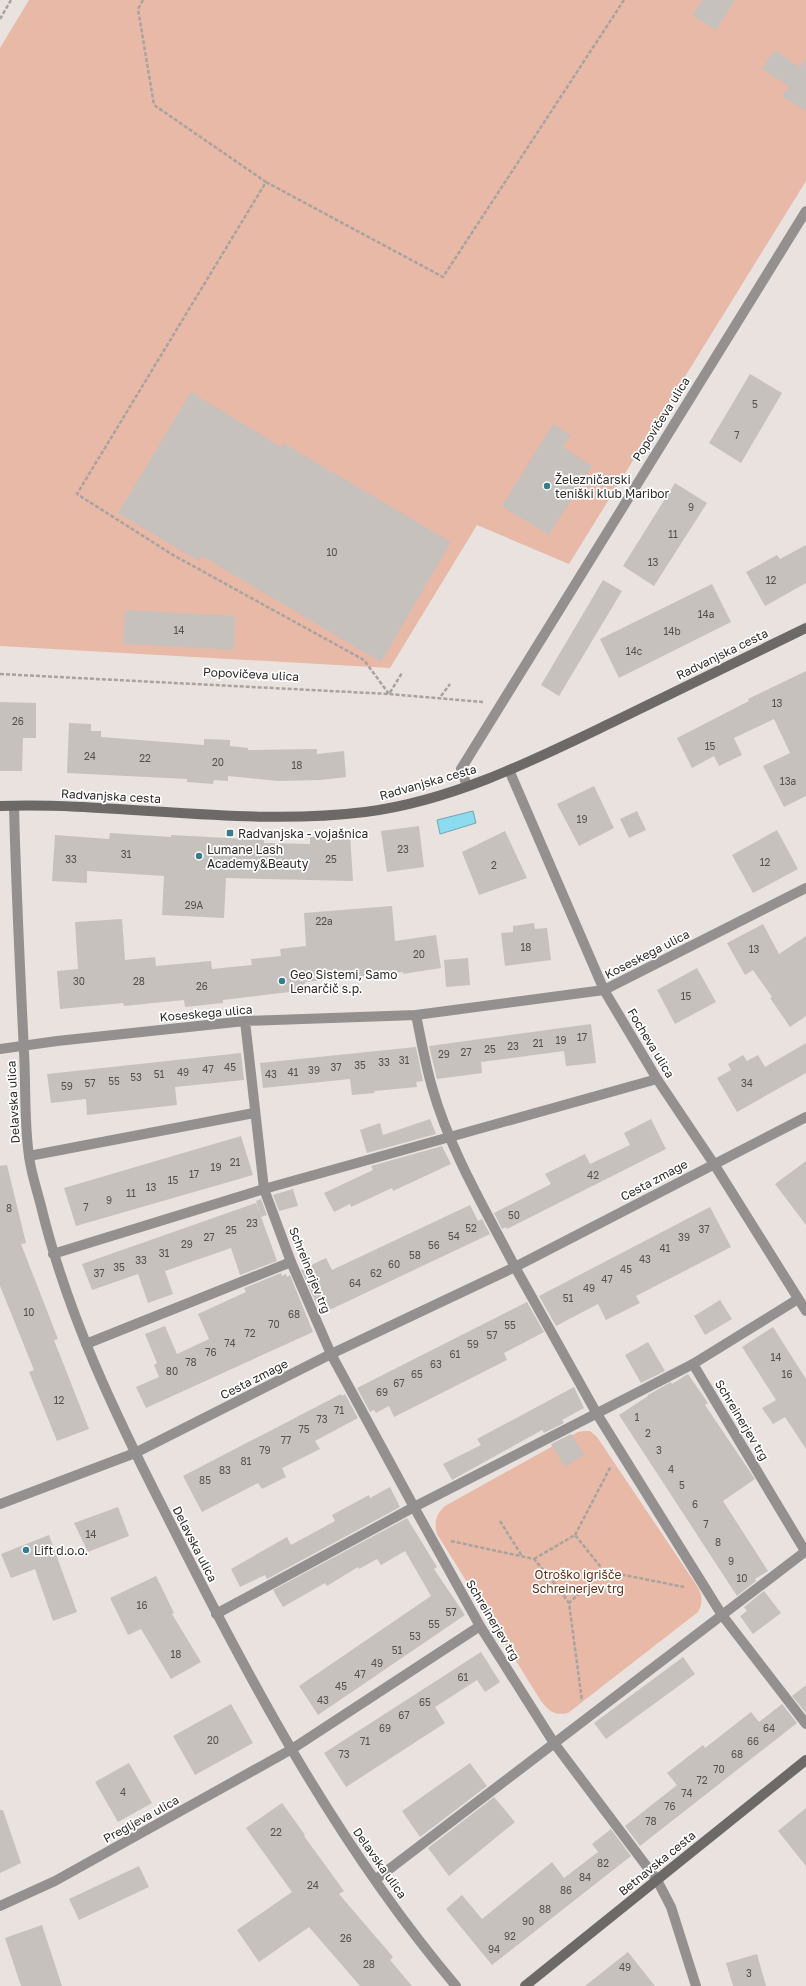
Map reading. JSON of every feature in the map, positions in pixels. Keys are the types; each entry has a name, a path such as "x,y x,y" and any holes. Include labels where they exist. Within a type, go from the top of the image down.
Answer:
{"street":[{"name":"Popovičeva ulica","path":"467,786 461,769 541,637 806,211"},
{"name":"Radvanjska cesta","path":"0,806 285,817 333,815 396,806 467,786 531,762 806,628"},
{"name":"Focheva ulica","path":"509,770 604,990 657,1079 714,1164 806,1311"},
{"name":"Delavska ulica","path":"14,806 29,1156 53,1254 86,1344 135,1454 216,1614 292,1749 328,1811 375,1880 426,1949 456,1986"},
{"name":"Koseskega ulica","path":"0,1049 24,1047 65,1040 245,1022 416,1015 604,990 806,888"},
{"path":"416,1015 432,1087 450,1138 475,1192 515,1268 597,1414 722,1615 806,1724"},
{"name":"Schreinerjev trg","path":"245,1022 254,1113 264,1188 291,1262 331,1354 429,1536 480,1626 554,1743 657,1880 671,1907 696,1986"},
{"path":"53,1254 264,1188 450,1138 657,1079"},
{"name":"Delavska ulica","path":"29,1156 254,1113"},
{"name":"Cesta zmage","path":"0,1504 135,1454 331,1354 515,1268 806,1116"},
{"path":"86,1344 291,1262"},
{"path":"216,1614 414,1507 692,1364 798,1299"},
{"name":"Schreinerjev trg","path":"375,1880 806,1551 692,1364"},
{"path":"292,1749 480,1626"},
{"name":"Pregljeva ulica","path":"0,1906 55,1881 292,1749"},
{"name":"Betnavska cesta","path":"525,1986 806,1760"}],"path":[{"path":"0,19 12,0"},
{"path":"143,0 138,9 154,105 266,182 443,277 624,0"},
{"path":"266,182 77,494 173,555 364,660 390,694 402,673"},
{"name":"Popovičeva ulica","path":"0,674 441,697 501,704"},
{"path":"441,697 450,684"},
{"path":"429,1536 534,1559 575,1535 619,1450"},
{"path":"500,1521 522,1557"},
{"path":"575,1535 604,1570 708,1592"},
{"path":"534,1559 556,1585 568,1603 585,1720"},
{"path":"568,1603 604,1570"}],"green space":[{"path":"29,0 806,0 806,181 569,564 477,525 390,668 0,646 0,48"},
{"name":"Otroško igrišče Schreinerjev trg","path":"590,1431 597,1437 699,1589 701,1603 698,1612 568,1713 559,1714 549,1710 541,1701 437,1534 436,1522 438,1515 445,1506 578,1432"}],"water":[{"path":"473,811 476,823 440,834 437,820"}],"building":[{"path":"702,0 735,0 716,30 692,15"},
{"path":"774,50 800,67 806,58 806,111 782,96 789,86 762,69"},
{"path":"750,374 782,393 741,463 709,443"},
{"path":"191,392 281,447 283,443 451,542 381,662 202,556 199,561 118,513"},
{"name":"Železničarski teniški klub Maribor","path":"553,424 571,435 563,447 592,466 549,535 502,506"},
{"path":"675,483 707,503 654,586 623,566"},
{"path":"806,545 806,583 765,606 746,572 777,555 780,559"},
{"path":"603,580 622,591 559,696 541,685"},
{"path":"712,584 731,622 619,678 600,639"},
{"path":"125,610 235,616 234,650 123,644"},
{"path":"806,671 806,796 784,807 763,766 790,753 774,719 734,738 742,755 719,766 714,756 692,768 677,738 749,701 748,699"},
{"path":"0,702 36,703 36,738 23,738 22,771 0,771"},
{"path":"69,723 91,724 91,731 101,731 101,737 204,745 204,739 230,740 230,746 248,748 248,750 317,749 317,754 344,751 346,777 321,780 278,781 228,776 228,781 214,780 213,784 187,782 187,779 67,773"},
{"path":"594,786 614,828 579,846 557,804"},
{"path":"637,811 646,830 629,838 620,819"},
{"path":"419,826 424,867 387,872 381,831"},
{"path":"777,830 798,869 753,893 732,855"},
{"path":"505,831 527,878 479,895 462,852"},
{"path":"110,833 171,837 171,835 264,840 264,843 310,844 310,837 350,834 353,881 226,878 224,918 162,915 164,876 87,871 87,883 52,881 55,835 109,839"},
{"path":"392,906 395,941 436,935 441,968 403,974 403,972 305,982 306,990 223,1000 223,1003 185,1007 184,1000 124,1006 123,1003 60,1009 57,971 78,969 75,922 122,919 125,960 155,957 156,966 211,961 212,969 252,965 251,959 281,956 280,949 306,946 304,913"},
{"path":"534,923 535,929 547,928 551,960 505,966 501,933 513,932 513,926"},
{"path":"763,924 779,954 806,936 806,1016 790,1027 770,998 772,997 753,970 745,975 727,943"},
{"path":"468,958 470,985 446,987 444,960"},
{"path":"697,968 716,1002 675,1024 657,990"},
{"path":"591,1024 596,1063 566,1066 564,1051 481,1062 482,1073 437,1079 429,1046"},
{"path":"806,1043 806,1073 737,1112 717,1078 731,1070 728,1064 743,1055 747,1061 758,1055 765,1067"},
{"path":"416,1047 423,1081 416,1082 417,1087 374,1091 375,1093 352,1095 350,1079 263,1088 260,1063"},
{"path":"241,1053 244,1080 175,1087 177,1105 87,1115 86,1099 51,1103 47,1074"},
{"path":"430,1119 436,1134 367,1153 360,1130 380,1123 383,1135"},
{"path":"651,1119 666,1149 507,1229 506,1227 502,1229 494,1213 551,1184 545,1174 585,1154 590,1164 630,1145 624,1133"},
{"path":"241,1136 253,1175 76,1226 64,1188"},
{"path":"442,1146 451,1164 393,1191 392,1188 351,1207 350,1204 334,1212 324,1193 373,1170 371,1166"},
{"path":"806,1161 806,1225 775,1184"},
{"path":"7,1165 26,1243 21,1244 58,1339 54,1340 89,1429 57,1441 29,1372 34,1370 0,1286 0,1166"},
{"path":"293,1189 298,1206 279,1211 273,1195"},
{"path":"261,1199 267,1215 261,1217 256,1201"},
{"path":"256,1203 277,1261 240,1275 231,1248 165,1271 173,1294 148,1303 138,1274 92,1290 82,1264"},
{"path":"470,1205 478,1221 482,1219 490,1234 321,1314 301,1270 326,1258 332,1270"},
{"path":"710,1207 731,1247 636,1296 640,1303 606,1320 598,1304 556,1326 539,1296"},
{"path":"281,1273 282,1276 286,1274 287,1277 290,1275 313,1332 146,1408 136,1387 159,1377 154,1365 157,1363 145,1334 165,1326 177,1354 209,1339 198,1314 246,1292 244,1288"},
{"path":"720,1300 732,1319 705,1335 694,1316"},
{"path":"527,1302 544,1332 504,1353 507,1360 394,1417 389,1406 376,1413 374,1410 370,1412 357,1388"},
{"path":"773,1327 806,1379 806,1449 785,1417 773,1424 762,1408 776,1400 742,1347"},
{"path":"648,1342 665,1371 641,1383 625,1355"},
{"path":"688,1374 708,1403 705,1405 755,1479 723,1501 768,1571 755,1579 756,1581 737,1596 619,1415 648,1395 671,1382 672,1384"},
{"path":"574,1387 584,1408 562,1420 564,1423 544,1433 542,1430 452,1480 443,1464 481,1445 477,1439"},
{"path":"341,1394 342,1396 345,1394 358,1418 315,1441 320,1449 282,1468 286,1477 262,1489 258,1483 202,1512 183,1476"},
{"path":"571,1434 584,1455 565,1467 551,1444"},
{"path":"390,1487 400,1507 267,1579 265,1575 240,1587 231,1569 287,1537 291,1545 335,1521 332,1515 369,1495 370,1498"},
{"path":"118,1507 129,1536 88,1552 74,1523"},
{"path":"407,1518 437,1567 434,1569 465,1615 318,1715 299,1686 431,1596 405,1551 381,1565 377,1559 359,1569 358,1567 327,1586 325,1583 283,1607 273,1590"},
{"path":"49,1535 77,1612 53,1621 35,1569 11,1578 1,1554"},
{"path":"156,1576 174,1613 172,1614 201,1662 171,1679 141,1629 128,1635 110,1598"},
{"path":"764,1591 781,1613 753,1634 740,1616 747,1611 744,1607"},
{"path":"481,1652 500,1682 485,1692 477,1680 435,1707 445,1723 346,1787 324,1753"},
{"path":"683,1657 695,1674 606,1739 594,1723"},
{"path":"806,1685 806,1713 792,1696"},
{"path":"231,1704 253,1743 195,1775 173,1736"},
{"path":"782,1704 797,1723 640,1846 625,1826 677,1785 667,1773 703,1745 705,1748 751,1712 759,1722"},
{"path":"129,1763 152,1803 118,1822 95,1782"},
{"path":"470,1763 487,1786 420,1837 402,1811"},
{"path":"494,1797 515,1822 449,1876 428,1848"},
{"path":"282,1803 344,1891 339,1894 393,1957 390,1960 412,1986 360,1986 309,1927 259,1962 237,1930 292,1892 246,1828"},
{"path":"806,1808 806,1866 778,1831"},
{"path":"0,1810 3,1810 21,1863 0,1873"},
{"path":"611,1829 631,1856 492,1965 446,1909 462,1895 482,1919 552,1862 564,1878 598,1852 592,1844"},
{"path":"139,1866 149,1887 79,1920 69,1899"},
{"path":"42,1925 62,1986 21,1986 5,1938"},
{"path":"628,1952 655,1986 585,1986"},
{"path":"757,1954 766,1986 733,1986 726,1963"}],"place":[{"name":"Železničarski teniški klub Maribor","path":"547,486"},
{"name":"Radvanjska - vojašnica","path":"230,833"},
{"name":"Lumane Lash Academy&Beauty","path":"199,856"},
{"name":"Geo Sistemi, Samo Lenarčič s.p.","path":"282,981"},
{"name":"Lift d.o.o.","path":"26,1550"}]}
